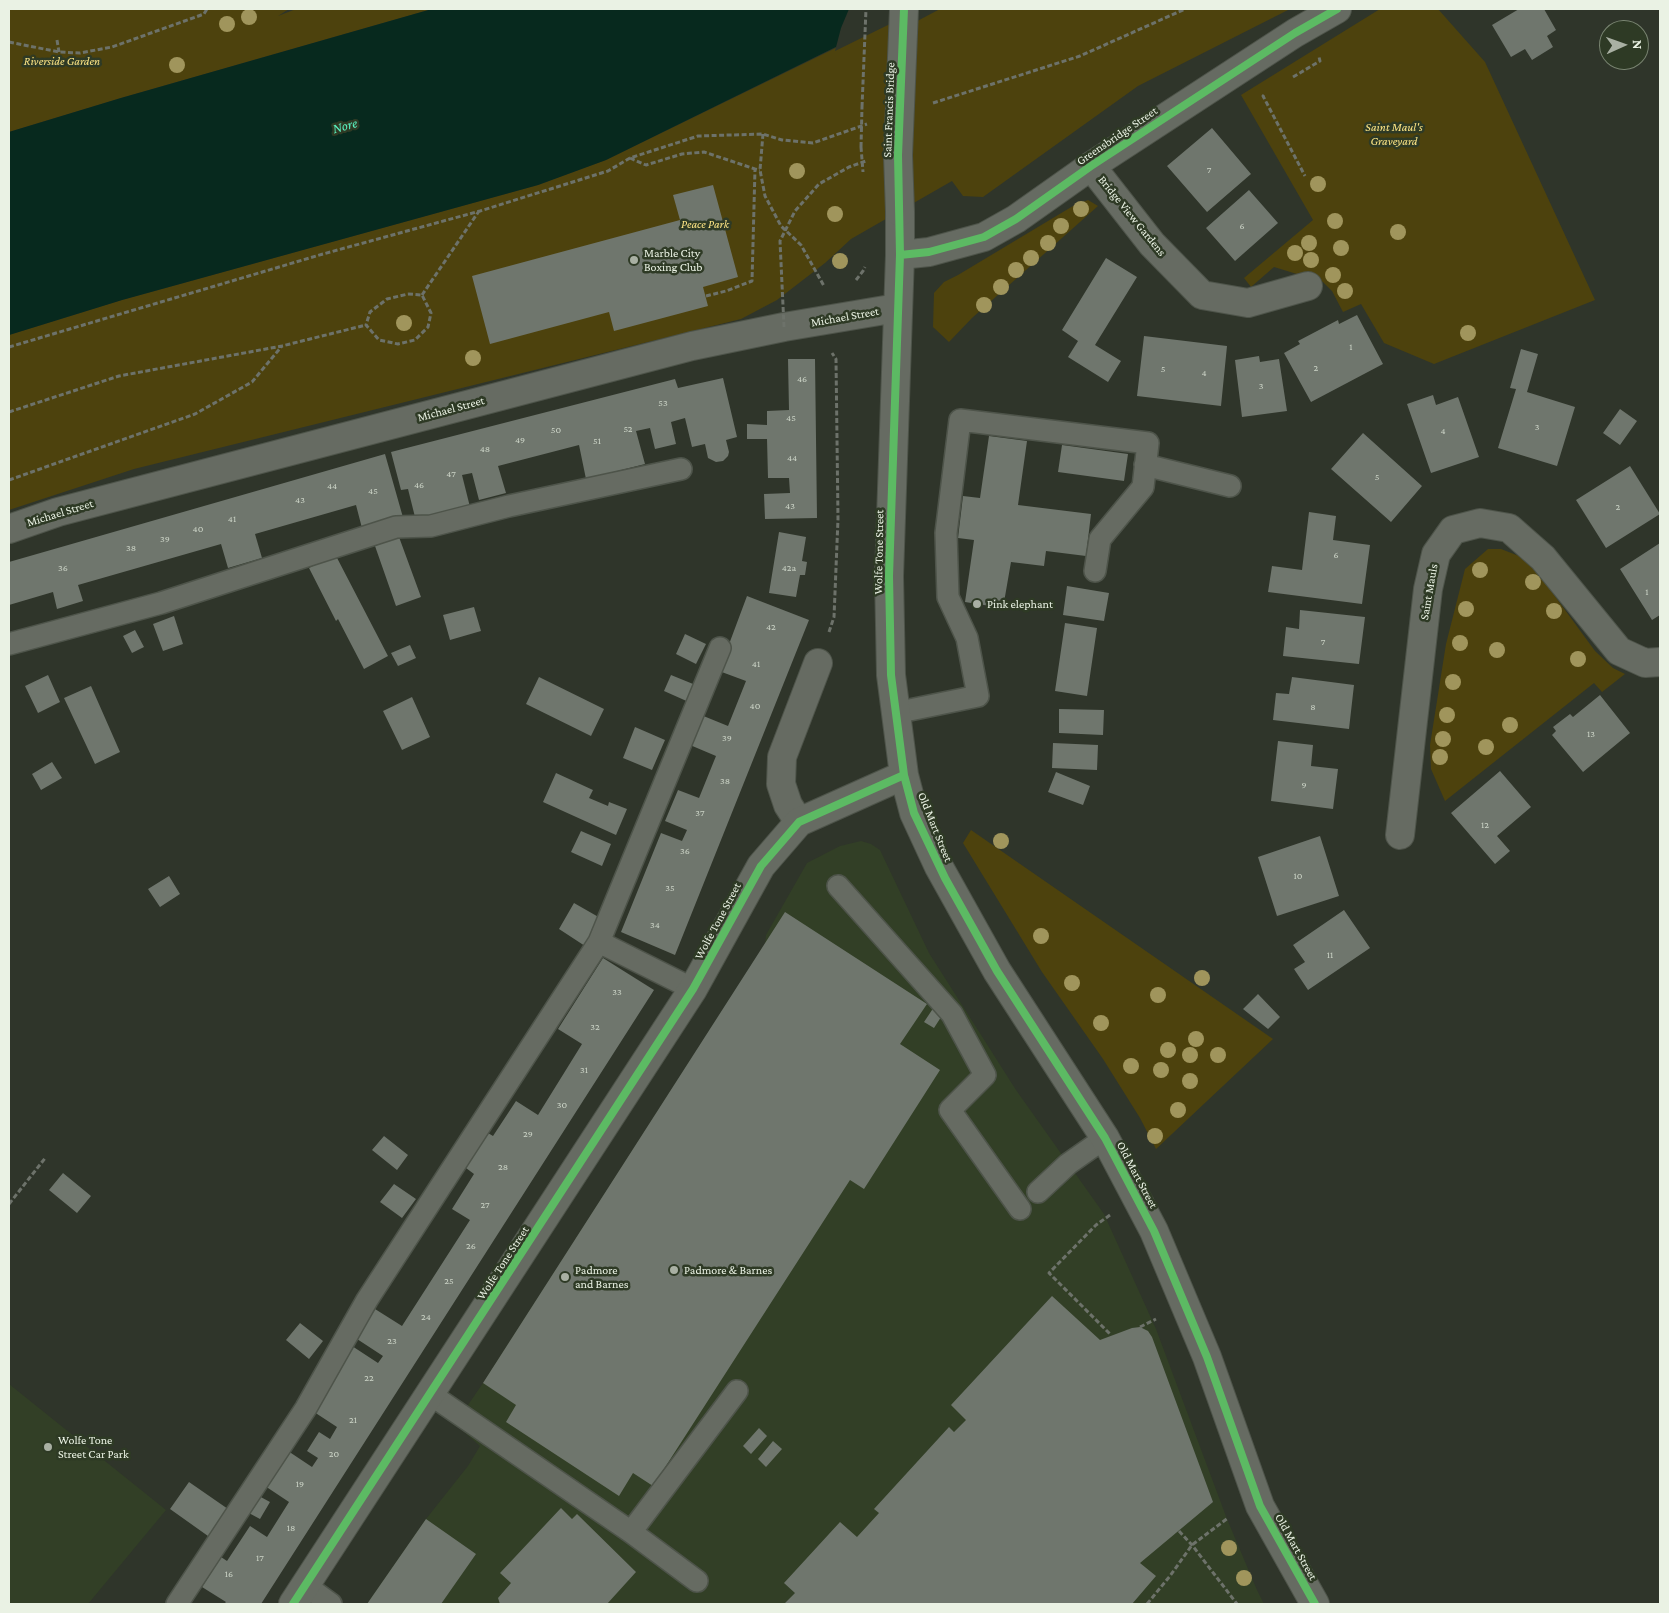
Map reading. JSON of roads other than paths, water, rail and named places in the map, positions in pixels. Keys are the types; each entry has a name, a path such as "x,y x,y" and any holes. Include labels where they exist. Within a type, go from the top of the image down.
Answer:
{"main road":[{"name":"Saint Francis Bridge","path":"900,212 898,155 904,9"},
{"name":"Greensbridge Street","path":"900,256 929,252 984,237 1016,219 1091,166 1295,33 1337,9"},
{"name":"Bridge View Gardens","path":"1091,166 1152,244 1202,295 1248,303 1308,286"},
{"name":"Wolfe Tone Street","path":"299,1595 694,989 760,866 799,822 904,775 891,675 889,576 900,212"},
{"name":"Michael Street","path":"9,529 58,512 682,348 784,327 897,308"},
{"name":"Saint Mauls","path":"1400,835 1428,589 1436,554 1453,530 1480,523 1509,528 1543,558 1620,651 1645,663 1660,662"},
{"path":"799,822 788,805 781,784 782,757 818,663"},
{"name":"Old Mart Street","path":"904,775 914,813 944,878 997,971 1105,1138 1158,1240 1207,1357 1260,1506 1315,1604"}],"lane":[{"path":"895,714 978,696 966,638 948,597 946,533 960,420 1148,442 1143,487 1100,539 1095,571"},
{"path":"1145,465 1230,486"},
{"path":"9,644 162,603 396,527 431,526 508,506 681,469"},
{"path":"177,1604 306,1408 367,1300 599,942 720,648"},
{"path":"838,886 952,1014 985,1075 950,1110 1020,1208"},
{"path":"599,942 694,989"},
{"path":"1038,1192 1068,1164 1105,1138"},
{"path":"631,1532 737,1391"},
{"path":"430,1394 631,1532 697,1581"},
{"path":"299,1595 331,1604"}],"water":[{"name":"Nore","path":"432,9 913,9 606,160 538,185 122,300 9,335 9,132"}],"place":[{"name":"Marble City Boxing Club","path":"634,260"},
{"name":"Pink elephant","path":"977,604"},
{"name":"Padmore & Barnes","path":"674,1270"},
{"name":"Padmore and Barnes","path":"565,1277"},
{"name":"Wolfe Tone Street Car Park","path":"48,1447"}],"park label":[{"name":"Riverside Garden","path":"62,61"},
{"name":"Saint Maul's Graveyard","path":"1394,134"},
{"name":"Peace Park","path":"705,224"}]}
